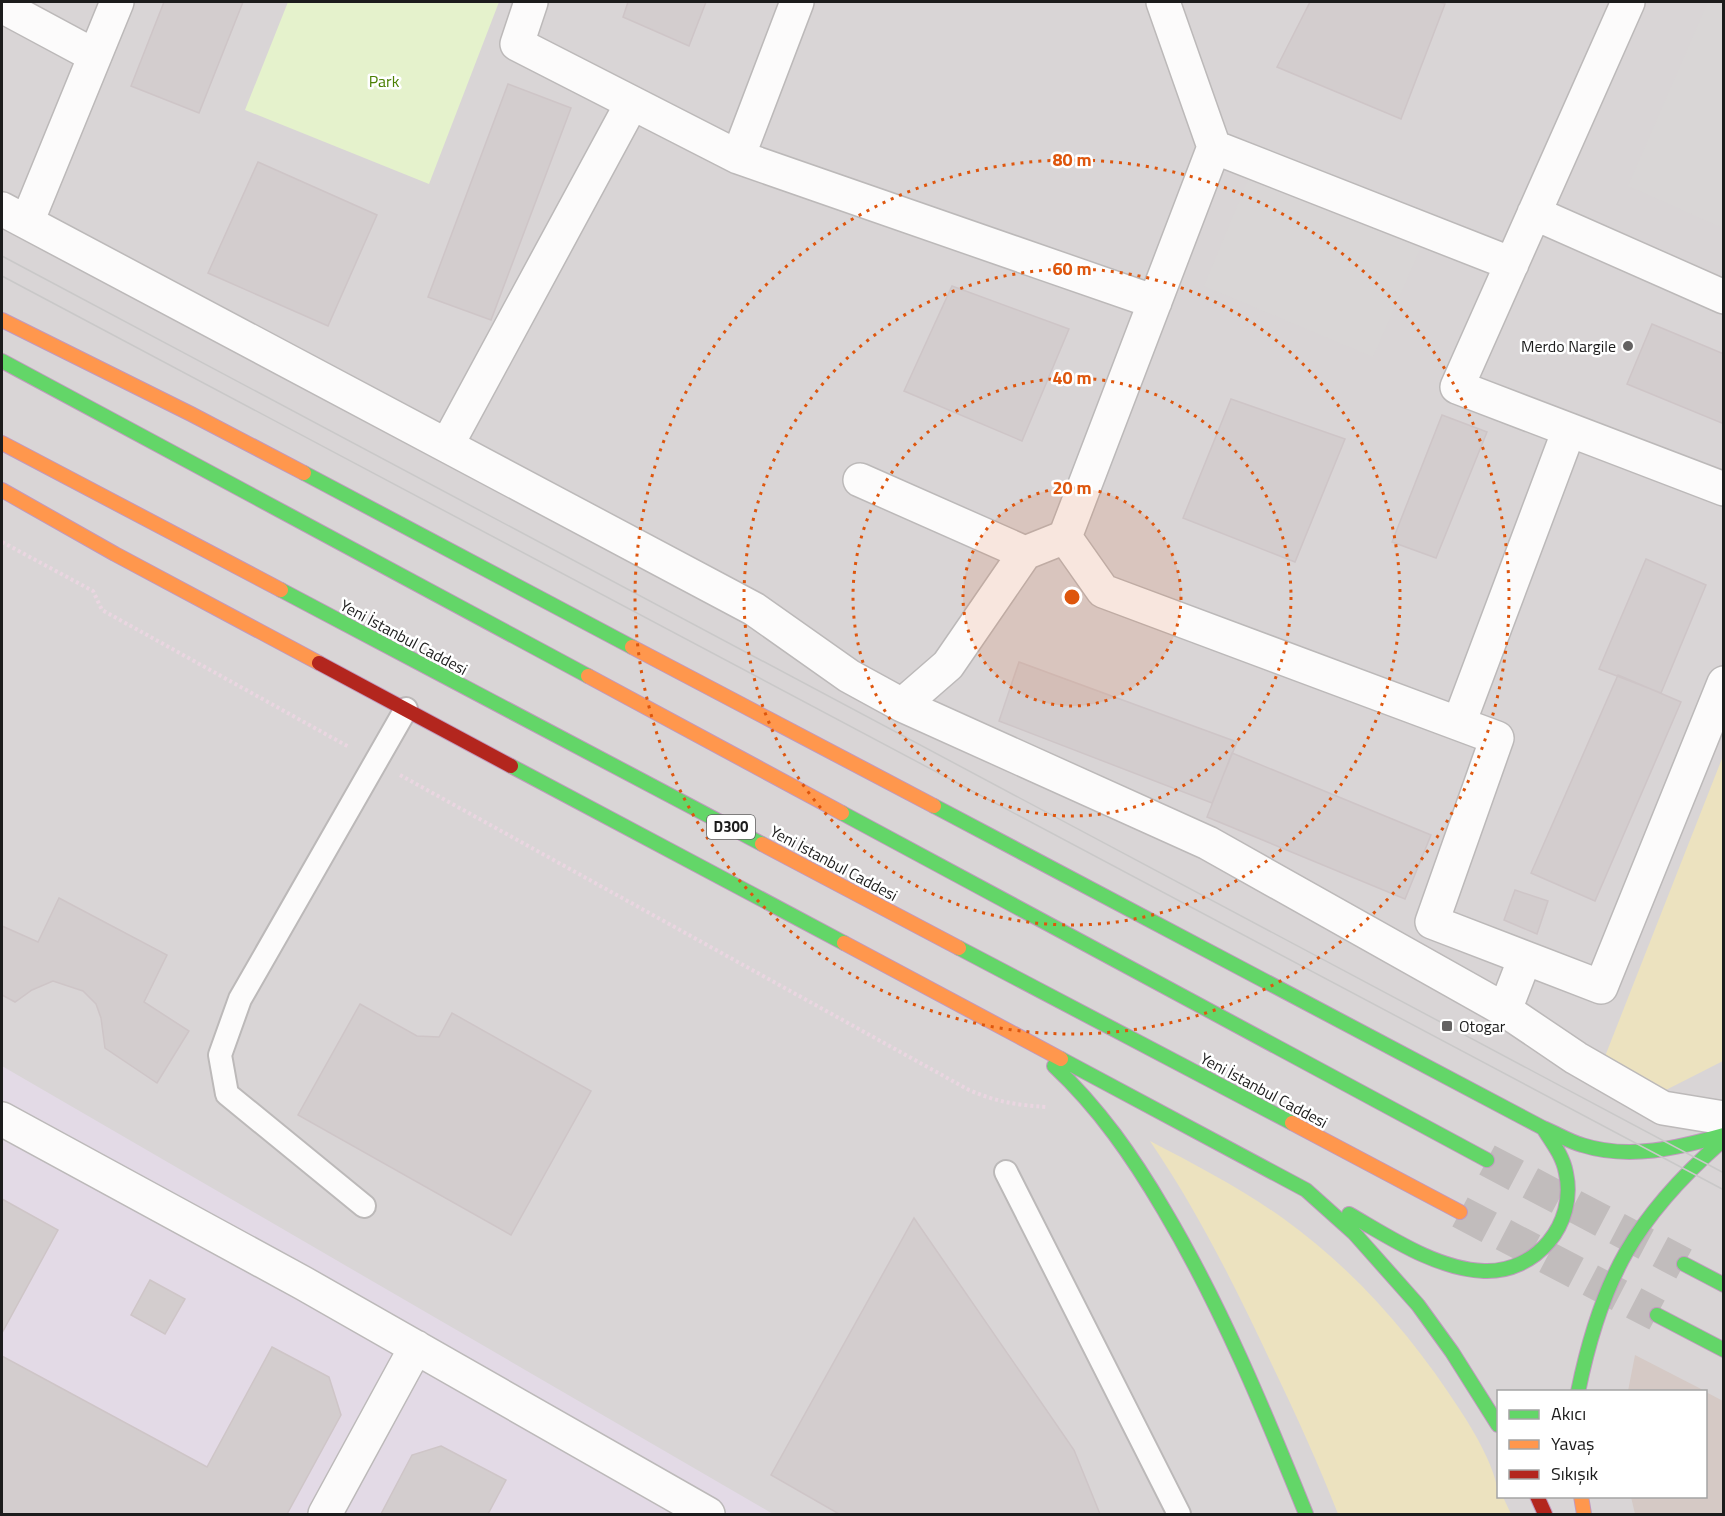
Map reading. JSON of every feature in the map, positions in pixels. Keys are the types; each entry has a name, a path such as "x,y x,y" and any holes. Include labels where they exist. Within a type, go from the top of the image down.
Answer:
{"highway":[{"path":"2,320 191,414 1543,1128 1582,1145 1608,1151 1635,1153 1676,1149 1724,1135"},
{"path":"2,361 1487,1160"},
{"name":"Yeni İstanbul Caddesi","path":"2,443 1460,1212"},
{"path":"2,490 114,554 1306,1190 1404,1245 1463,1268 1483,1271 1506,1269 1526,1263 1542,1250 1556,1233 1568,1194 1567,1172 1556,1148 1543,1128"},
{"path":"1023,1039 1057,1068 1096,1112 1140,1170 1196,1267 1227,1332 1306,1515"},
{"path":"1578,1390 1596,1313 1612,1275 1632,1239 1658,1203 1687,1171 1724,1140"},
{"path":"1306,1190 1361,1240 1434,1325 1461,1362 1497,1423"},
{"path":"1684,1264 1724,1284"},
{"path":"1657,1314 1724,1350"},
{"path":"1537,1498 1545,1515"},
{"path":"1581,1498 1584,1515"}],"street":[{"path":"117,2 95,56 14,216 754,609 849,676 902,705 1208,843 1505,1010 1576,1058 1663,1108 1724,1118"},
{"path":"531,2 517,44 738,157 1155,302"},
{"path":"738,157 797,2"},
{"path":"902,705 948,665 1025,553 1065,537 1214,147 1163,2"},
{"path":"1628,2 1457,387 1724,489"},
{"path":"2,6 95,56"},
{"path":"447,445 632,103"},
{"path":"1214,147 1512,264"},
{"path":"1534,213 1724,297"},
{"path":"1459,723 1569,430"},
{"path":"860,480 1025,553"},
{"path":"1065,537 1103,591 1497,738 1432,922 1601,987 1724,683"},
{"path":"1505,1010 1525,958"},
{"path":"2,1119 303,1283 708,1515"},
{"path":"325,1515 416,1347"}],"lane":[{"path":"364,1206 227,1094 220,1055 240,999 406,710"},
{"path":"1006,1172 1179,1515"}],"path":[{"path":"2,542 93,591 102,610 969,1090 994,1101 1016,1105 1096,1112"}],"shaded area":[{"path":"2,2 1723,2 1723,1514 2,1514"},
{"path":"1708,2 1723,2 1723,228 1628,186"},
{"path":"1251,173 1424,240 1373,357 1204,286"},
{"path":"1723,756 1723,1061 1660,1093 1602,1064"},
{"path":"2,1066 238,1203 773,1514 2,1514"},
{"path":"1150,1141 1218,1178 1284,1219 1335,1260 1381,1306 1423,1357 1460,1410 1490,1464 1497,1486 1497,1498 1503,1498 1511,1514 1338,1514 1260,1339 1201,1224"},
{"path":"1635,1355 1703,1390 1628,1390"},
{"path":"1707,1393 1723,1401 1723,1514 1635,1514 1631,1498 1707,1498"}],"green space":[{"name":"Park","path":"288,2 499,2 429,184 245,110"}],"building":[{"path":"164,2 243,2 199,113 131,86"},
{"path":"628,2 706,2 689,46 623,17"},
{"path":"1310,2 1439,2 1445,4 1401,119 1277,67"},
{"path":"508,84 571,108 491,320 428,297"},
{"path":"258,162 377,215 328,326 208,273"},
{"path":"952,286 1069,329 1022,441 904,391"},
{"path":"1652,324 1724,354 1724,424 1627,384"},
{"path":"1231,399 1345,439 1295,562 1183,518"},
{"path":"1442,415 1487,432 1436,558 1392,542"},
{"path":"1646,559 1706,585 1661,693 1599,669"},
{"path":"1019,662 1237,742 1212,803 999,721"},
{"path":"1618,675 1681,702 1595,901 1531,873"},
{"path":"1232,753 1431,835 1405,899 1207,817"},
{"path":"1515,890 1548,901 1537,934 1504,920"},
{"path":"59,898 167,955 144,1002 189,1031 157,1083 105,1048 101,1018 96,1004 83,991 53,981 32,990 15,1002 2,995 2,926 38,942"},
{"path":"360,1004 417,1036 439,1037 452,1013 591,1091 511,1235 298,1115"},
{"path":"2,1199 58,1230 2,1333"},
{"path":"914,1218 1074,1450 1100,1514 839,1514 771,1475"},
{"path":"150,1280 185,1299 165,1334 131,1315"},
{"path":"272,1347 329,1377 341,1415 287,1514 2,1514 2,1356 207,1467"},
{"path":"441,1446 506,1480 488,1514 381,1514 412,1455"}],"tunnel":[{"path":"1487,1160 1684,1264"},
{"path":"1460,1212 1657,1315"}],"tram line":[{"path":"2,256 1724,1173"},
{"path":"2,276 1724,1190"}],"traffic: fast":[{"path":"2,361 588,676"},
{"path":"304,473 632,647"},
{"path":"281,590 762,844"},
{"path":"511,766 844,943"},
{"path":"934,806 1543,1128 1572,1141 1600,1149 1635,1152 1671,1148 1724,1135"},
{"path":"842,813 1487,1160"},
{"path":"959,948 1292,1123"},
{"path":"1061,1059 1306,1190 1354,1233 1418,1305 1452,1352 1497,1423"},
{"path":"1054,1066 1086,1099 1114,1134 1152,1190 1185,1246 1241,1359 1306,1514"},
{"path":"1349,1214 1397,1242 1448,1264 1484,1271 1520,1264 1549,1242 1559,1227 1565,1210 1568,1192 1565,1167 1557,1149 1543,1128"},
{"path":"1578,1390 1598,1316 1626,1253 1644,1224 1666,1196 1722,1141"},
{"path":"1684,1264 1724,1285"},
{"path":"1657,1315 1724,1350"}],"traffic: slow":[{"path":"2,320 304,473"},
{"path":"2,443 281,590"},
{"path":"2,490 115,554 319,663"},
{"path":"632,647 934,806"},
{"path":"588,676 842,813"},
{"path":"762,844 959,948"},
{"path":"844,943 1061,1059"},
{"path":"1292,1123 1460,1212"},
{"path":"1581,1498 1584,1514"}],"traffic: jam":[{"path":"319,663 511,766"},
{"path":"1538,1498 1545,1514"}],"place":[{"name":"Merdo Nargile","path":"1628,346"},
{"name":"Otogar","path":"1447,1026"}]}
